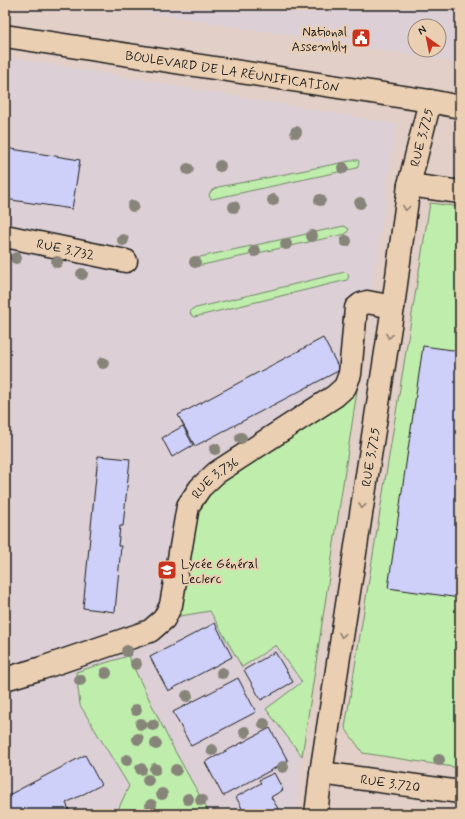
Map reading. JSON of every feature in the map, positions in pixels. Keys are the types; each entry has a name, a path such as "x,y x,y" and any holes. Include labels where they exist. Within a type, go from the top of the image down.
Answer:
{"street":[{"name":"BOULEVARD DE LA RÉUNIFICATION","path":"5,36 430,101 460,108"},
{"name":"RUE 3.725","path":"316,814 321,773 393,307 409,185 430,101"},
{"path":"409,185 460,192"},
{"name":"RUE 3.732","path":"5,236 126,261"},
{"name":"RUE 3.736","path":"5,679 150,631 164,619 171,605 188,506 200,488 216,473 335,396 345,386 350,374 356,308 366,302 393,307"},
{"name":"RUE 3.720","path":"321,773 460,792"}],"shaded area":[{"name":"National Assembly","path":"103,5 460,5 460,63 429,58 447,58 447,18 407,18 407,54"},
{"name":"Lycée Général Leclerc","path":"5,56 397,124 302,756 295,814 5,814"}],"green space":[{"path":"358,160 359,162 357,168 212,199 209,195 211,191 218,187"},
{"path":"430,203 460,207 460,768 363,753 345,728"},
{"path":"344,226 349,229 346,234 202,265 200,265 199,262 200,257"},
{"path":"345,272 349,276 347,280 194,317 190,313 192,309"},
{"path":"358,384 302,756 266,709 302,682 276,645 242,667 210,611 174,617 183,542 210,488"},
{"path":"128,656 171,744 210,814 116,814 129,786 80,705 76,672"}],"building":[{"path":"5,148 80,160 72,209 5,199"},
{"path":"323,338 340,370 195,446 178,415"},
{"path":"423,346 460,351 460,598 388,588"},
{"path":"183,426 193,445 172,457 162,438"},
{"path":"98,456 130,459 123,526 120,526 118,546 121,546 115,612 83,608"},
{"path":"215,623 232,657 168,691 150,657"},
{"path":"275,652 293,682 261,700 244,670"},
{"path":"238,678 256,712 191,746 173,712"},
{"path":"270,728 288,761 223,796 205,762"},
{"path":"85,755 101,785 66,803 71,814 5,814 5,797"},
{"path":"274,773 283,790 271,797 280,812 277,814 245,814 236,797 261,783 259,780"}],"place":[{"name":"National Assembly","path":"361,38"},
{"name":"Lycée Général Leclerc","path":"167,570"}]}
